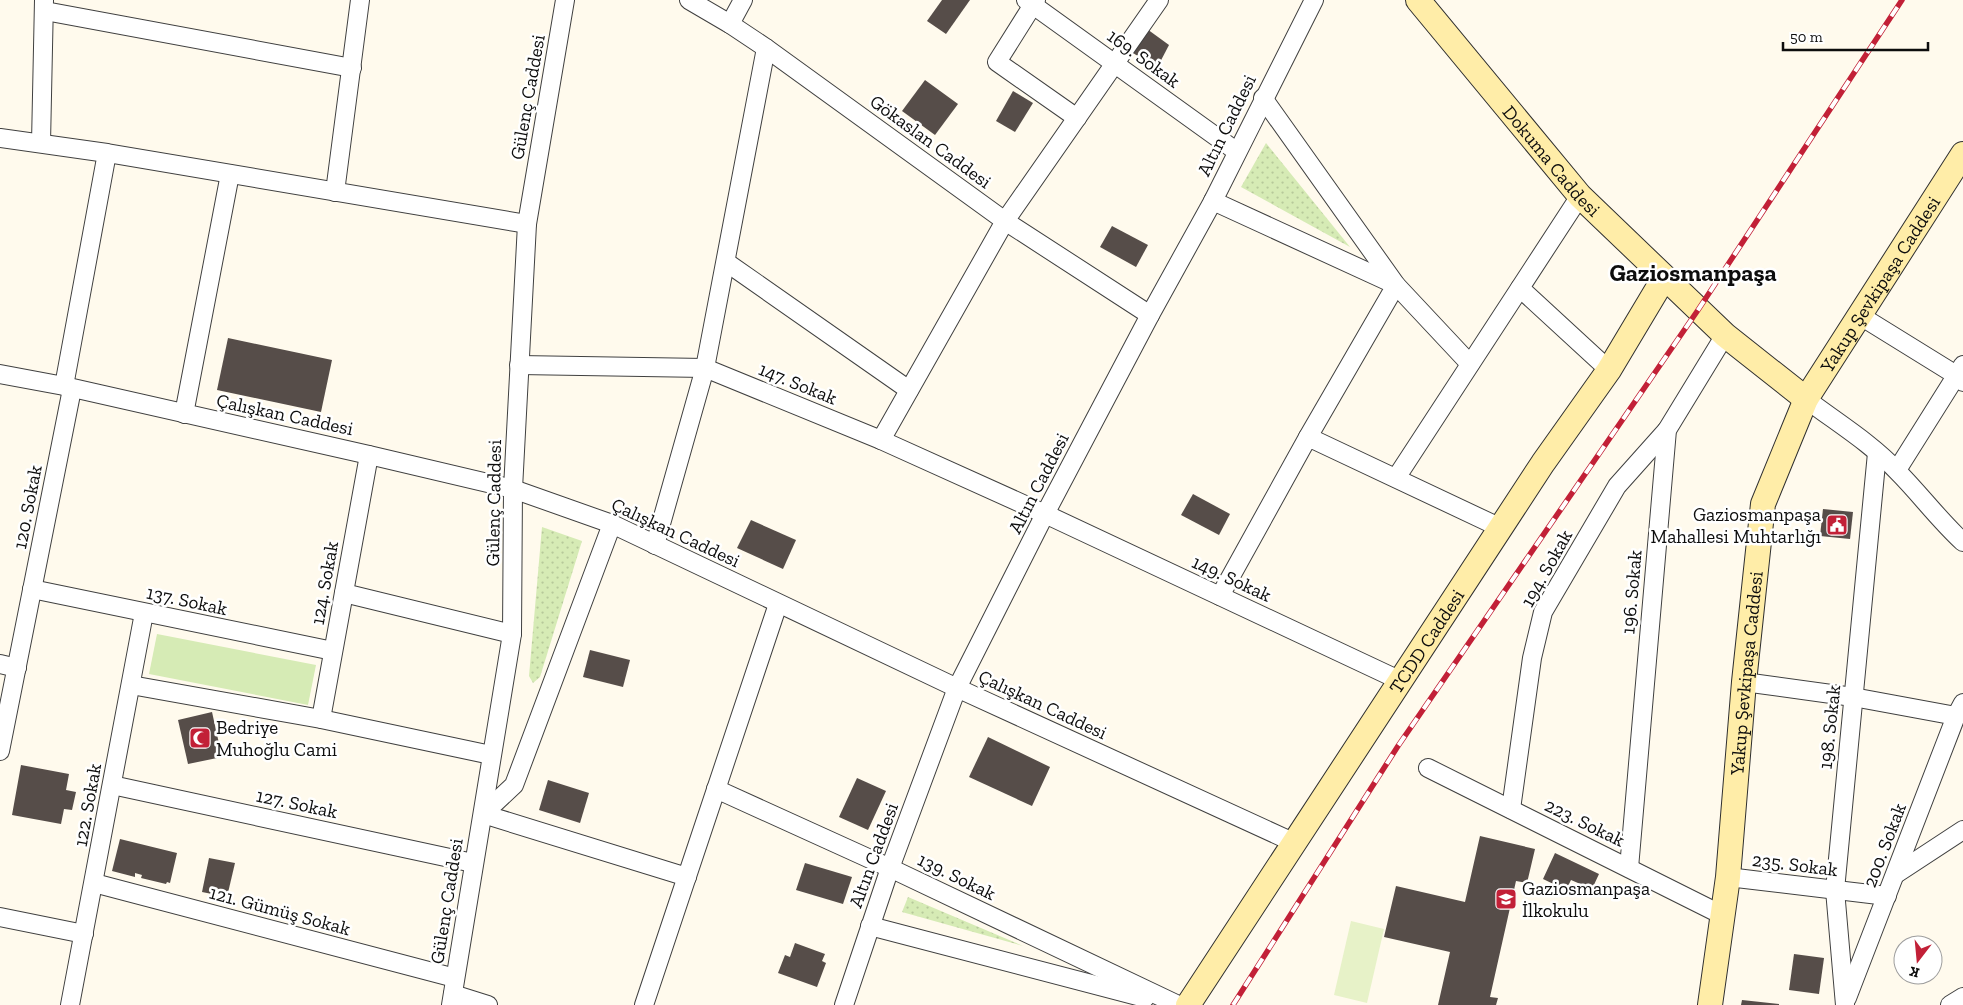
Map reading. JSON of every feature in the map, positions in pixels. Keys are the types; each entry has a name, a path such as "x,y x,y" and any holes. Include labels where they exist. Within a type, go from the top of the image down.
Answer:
{"main road":[{"name":"Dokuma Caddesi","path":"1418,0 1580,196 1725,335 1806,399"},
{"name":"Yakup Şevkipaşa Caddesi","path":"1710,1005 1728,877 1744,682 1763,504 1806,399 1963,154"},
{"name":"TCDD Caddesi","path":"1188,1005 1543,463 1609,370 1664,278"}],"street":[{"path":"334,192 360,0"},
{"name":"Gülenç Caddesi","path":"453,992 512,634 513,489 527,224 565,0"},
{"name":"Gökaslan Caddesi","path":"689,0 766,48 1005,221 1150,315"},
{"path":"730,24 743,0"},
{"path":"881,440 1005,221 1159,0"},
{"name":"Altın Caddesi","path":"844,1005 890,868 957,688 1045,514 1150,315 1213,201 1236,151 1314,0"},
{"path":"1032,2 997,62 1077,118"},
{"name":"169. Sokak","path":"1032,2 1236,151"},
{"path":"42,143 45,6 352,68"},
{"path":"655,545 705,368 766,48"},
{"path":"1263,98 1396,285 1470,364"},
{"path":"0,138 107,153 527,224"},
{"name":"120. Sokak","path":"0,751 8,666 32,589 107,153"},
{"path":"184,414 230,174"},
{"path":"1396,478 1580,196"},
{"path":"1213,201 1396,285"},
{"path":"726,262 909,390"},
{"path":"1220,596 1308,437 1396,285"},
{"path":"1520,288 1609,370"},
{"path":"1860,315 1961,374 1897,470"},
{"name":"196. Sokak","path":"1629,868 1666,430 1725,335"},
{"name":"147. Sokak","path":"519,365 705,368 881,440 1045,514"},
{"name":"Çalışkan Caddesi","path":"0,374 369,455 513,489 612,524 957,688 1295,843"},
{"path":"1806,399 1897,470 1945,526 1963,542"},
{"name":"194. Sokak","path":"1511,810 1532,658 1543,612 1617,486 1666,430"},
{"path":"1308,437 1501,528"},
{"name":"198. Sokak","path":"1846,1004 1834,890 1877,453"},
{"name":"124. Sokak","path":"321,720 369,455"},
{"name":"149. Sokak","path":"1045,514 1401,681"},
{"path":"612,524 514,785 483,814 687,877"},
{"name":"137. Sokak","path":"32,589 333,651"},
{"path":"344,593 512,634"},
{"path":"644,1005 778,604"},
{"name":"122. Sokak","path":"74,1004 84,934 144,612"},
{"path":"1744,682 1959,710"},
{"path":"131,685 321,720 491,755"},
{"name":"200. Sokak","path":"1846,1004 1959,710"},
{"name":"223. Sokak","path":"1428,768 1722,914"},
{"name":"127. Sokak","path":"112,785 473,863"},
{"name":"139. Sokak","path":"716,789 890,868 1178,1005"},
{"path":"1896,874 1963,830"},
{"name":"235. Sokak","path":"1728,877 1887,896"},
{"name":"121. Gümüş Sokak","path":"94,883 453,992 488,1005"},
{"path":"0,917 84,934"},
{"path":"870,926 1172,1005"},
{"path":"1950,1005 1963,997"}],"green space":[{"path":"1266,143 1350,247 1241,187"},
{"path":"542,527 582,541 540,677 533,683 529,676"},
{"path":"157,634 316,665 308,705 149,674"},
{"path":"908,897 1023,946 902,912"},
{"path":"1351,921 1384,929 1367,1003 1334,995"}],"building":[{"path":"942,0 970,0 946,34 927,21"},
{"path":"1147,29 1169,45 1157,68 1133,53"},
{"path":"925,80 958,104 935,135 902,111"},
{"path":"1013,91 1033,103 1015,132 996,121"},
{"path":"1112,226 1148,245 1136,267 1100,247"},
{"path":"228,338 332,360 321,412 217,390"},
{"path":"1193,494 1230,514 1219,535 1181,515"},
{"path":"1823,509 1853,512 1850,539 1820,536"},
{"path":"751,520 796,540 783,569 737,548"},
{"path":"590,650 630,660 623,687 583,677"},
{"name":"Bedriye Muhoğlu Cami","path":"212,712 222,757 188,764 178,720"},
{"path":"988,737 1050,767 1032,806 969,777"},
{"path":"21,765 69,774 66,790 76,792 72,810 64,809 61,824 12,815"},
{"path":"857,778 886,791 868,830 839,817"},
{"path":"548,780 589,793 580,823 539,810"},
{"path":"1480,836 1535,849 1527,883 1516,881 1490,997 1498,998 1496,1005 1438,1005 1450,952 1384,937 1396,886 1465,902"},
{"path":"120,839 177,853 170,883 167,882 166,884 141,878 142,875 135,873 135,877 112,871"},
{"path":"1555,853 1599,874 1592,889 1571,880 1566,890 1543,879"},
{"path":"209,858 235,863 227,897 202,892"},
{"path":"805,863 852,877 843,904 796,890"},
{"path":"795,943 825,954 822,961 826,963 817,987 778,973 785,955 790,957"},
{"path":"1794,954 1824,958 1819,994 1789,990"},
{"path":"1742,1000 1779,1004 1779,1005 1741,1005"}],"railway":[{"path":"1233,1005 1398,746 1698,310 1902,0"}],"place":[{"name":"Gaziosmanpaşa Mahallesi Muhtarlığı","path":"1837,525"},
{"name":"Bedriye Muhoğlu Cami","path":"200,738"},
{"name":"Gaziosmanpaşa İlkokulu","path":"1506,899"}],"district":[{"name":"Gaziosmanpaşa","path":"1693,273"}]}
